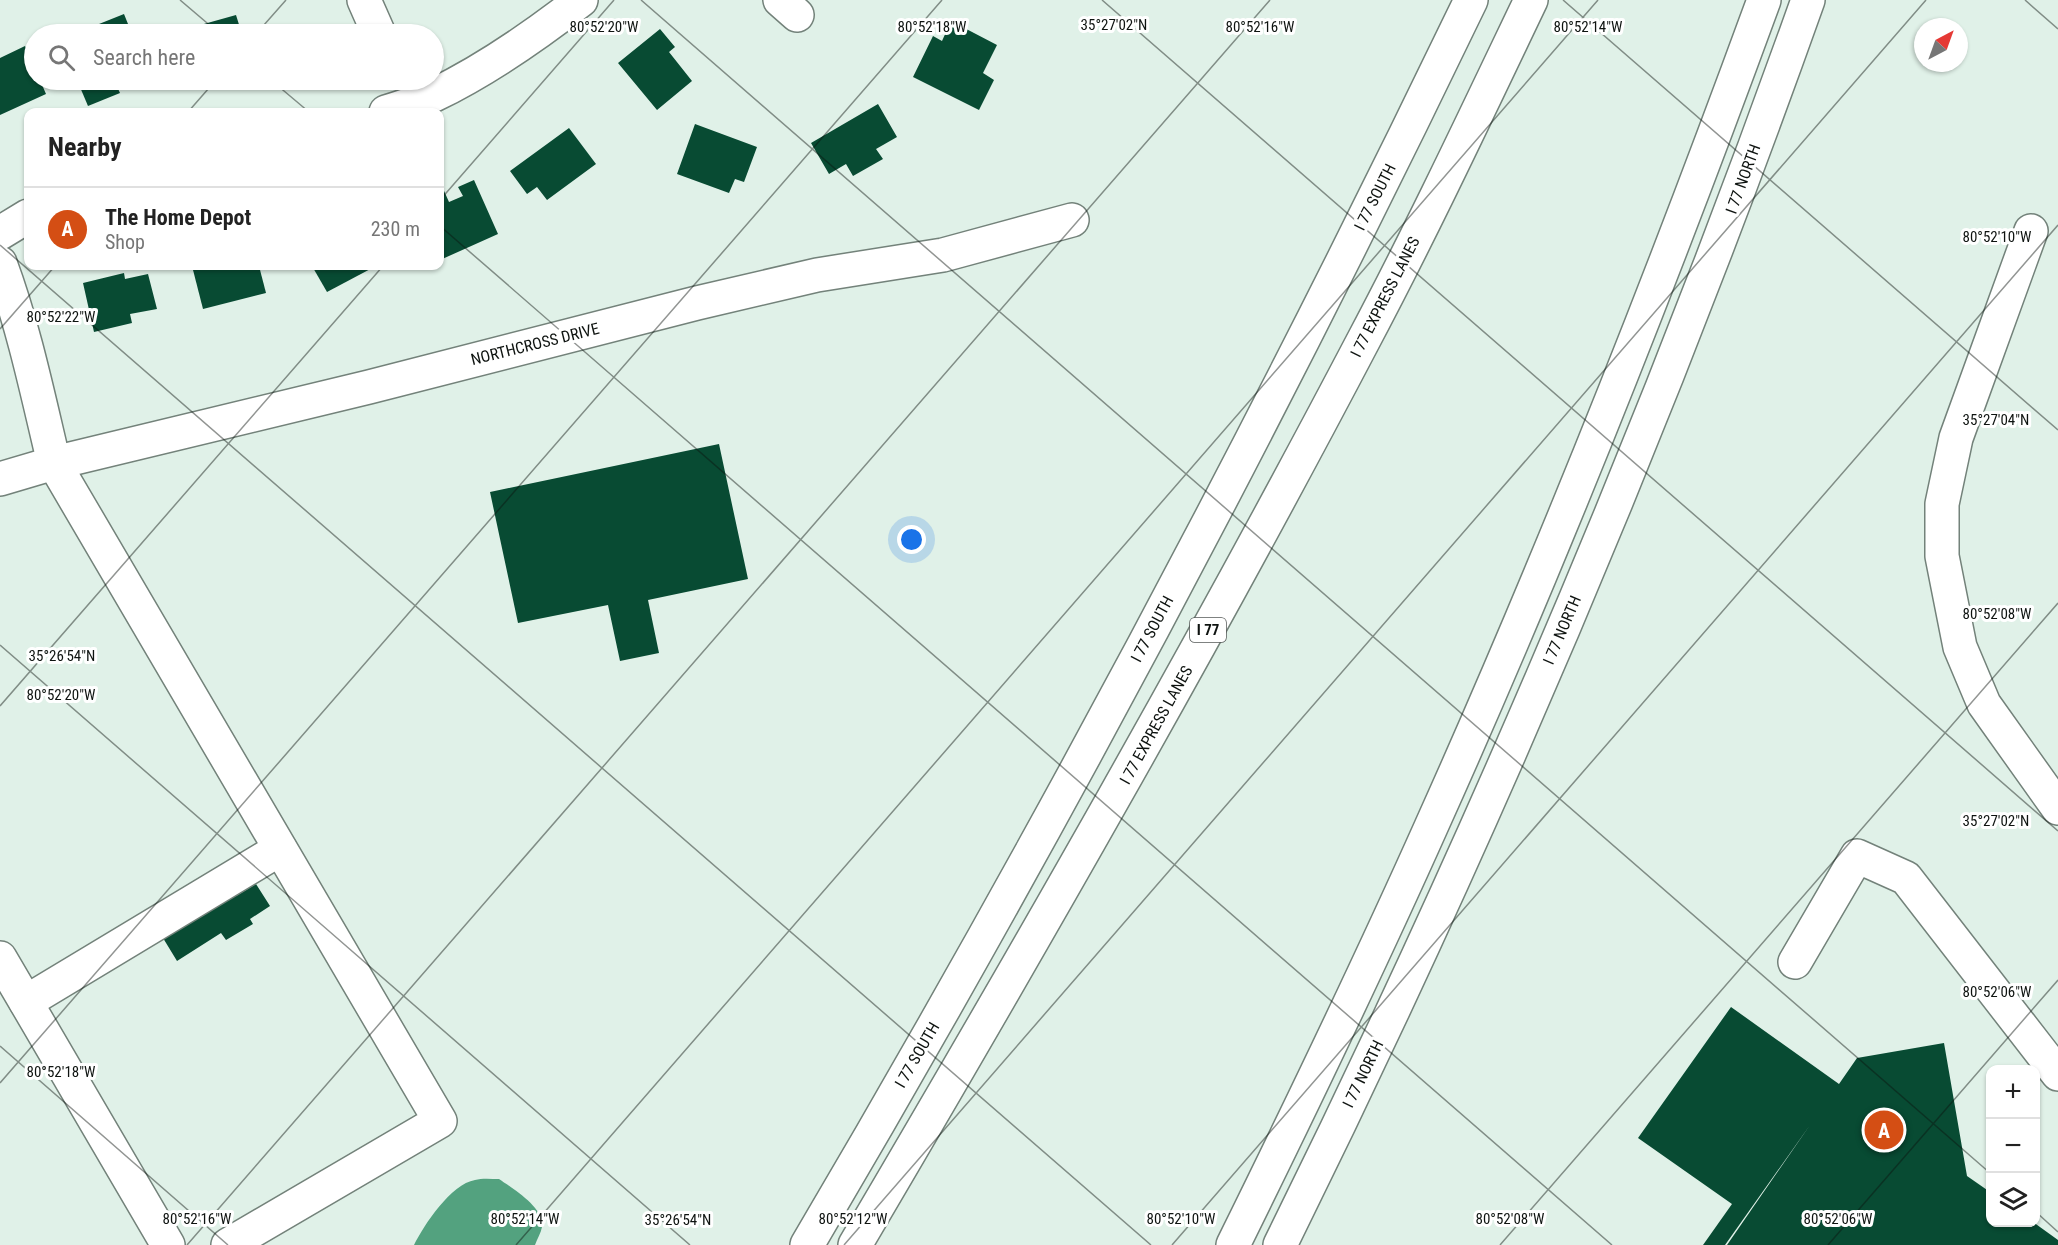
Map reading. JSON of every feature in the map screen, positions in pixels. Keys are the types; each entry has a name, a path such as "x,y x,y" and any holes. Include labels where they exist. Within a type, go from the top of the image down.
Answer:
{"main road":[{"path":"364,0 375,24"},
{"path":"444,89 518,46 581,0"},
{"name":"I 77 SOUTH","path":"807,1245 976,952 1167,601 1320,306 1472,0"},
{"name":"I 77 EXPRESS LANES","path":"855,1245 1026,954 1134,765 1250,554 1363,341 1531,0"},
{"path":"1233,1245 1357,990 1502,665 1572,500 1638,334 1764,0"},
{"name":"I 77 NORTH","path":"1280,1245 1395,1008 1541,681 1677,350 1742,183 1808,0"},
{"path":"398,99 434,95 443,90"},
{"path":"0,233 24,218"},
{"name":"NORTHCROSS DRIVE","path":"0,479 54,463 369,387 697,303 817,275 943,255 1072,220"},
{"path":"2031,231 1956,438 1942,504 1942,556 1960,647 1984,704 2058,808"},
{"path":"0,263 9,286 31,366 54,463 440,1121 228,1245"},
{"path":"26,1002 280,849"},
{"path":"1795,962 1857,856 1906,879 2058,1074"},
{"path":"0,958 168,1245"}],"shaded area":[{"path":"499,1179 527,1199 542,1220 541,1232 535,1245 414,1245 439,1206 457,1189 475,1180"}],"building":[{"path":"124,14 128,24 99,24"},
{"path":"236,15 239,24 204,24"},
{"path":"951,21 997,45 983,73 994,80 979,110 913,77 933,36 942,41"},
{"path":"660,29 675,47 669,52 692,81 657,110 618,63"},
{"path":"24,46 24,90 44,90 46,94 0,115 0,58"},
{"path":"81,90 119,90 120,93 88,106"},
{"path":"878,104 897,137 876,149 883,159 853,176 846,164 829,174 811,143"},
{"path":"695,124 757,147 744,182 735,179 729,193 677,174"},
{"path":"569,128 596,164 547,200 537,187 527,194 510,171"},
{"path":"474,180 498,234 444,258 444,191 449,202 463,196 458,187"},
{"path":"193,270 260,270 266,293 203,309"},
{"path":"314,270 368,270 327,292"},
{"path":"124,273 125,279 148,274 157,309 130,314 132,323 94,332 83,283"},
{"path":"719,444 748,579 648,600 659,653 620,661 608,605 518,623 490,492"},
{"path":"256,884 270,906 250,919 253,924 226,940 221,933 177,961 163,938 232,890 236,896"},
{"path":"1731,1007 1839,1084 1857,1058 1944,1043 1967,1176 1986,1189 1986,1227 2040,1227 2058,1240 2058,1245 1727,1245 1810,1125 1725,1245 1703,1245 1732,1204 1638,1138"}],"place":[{"name":"The Home Depot","path":"1884,1130"}]}
